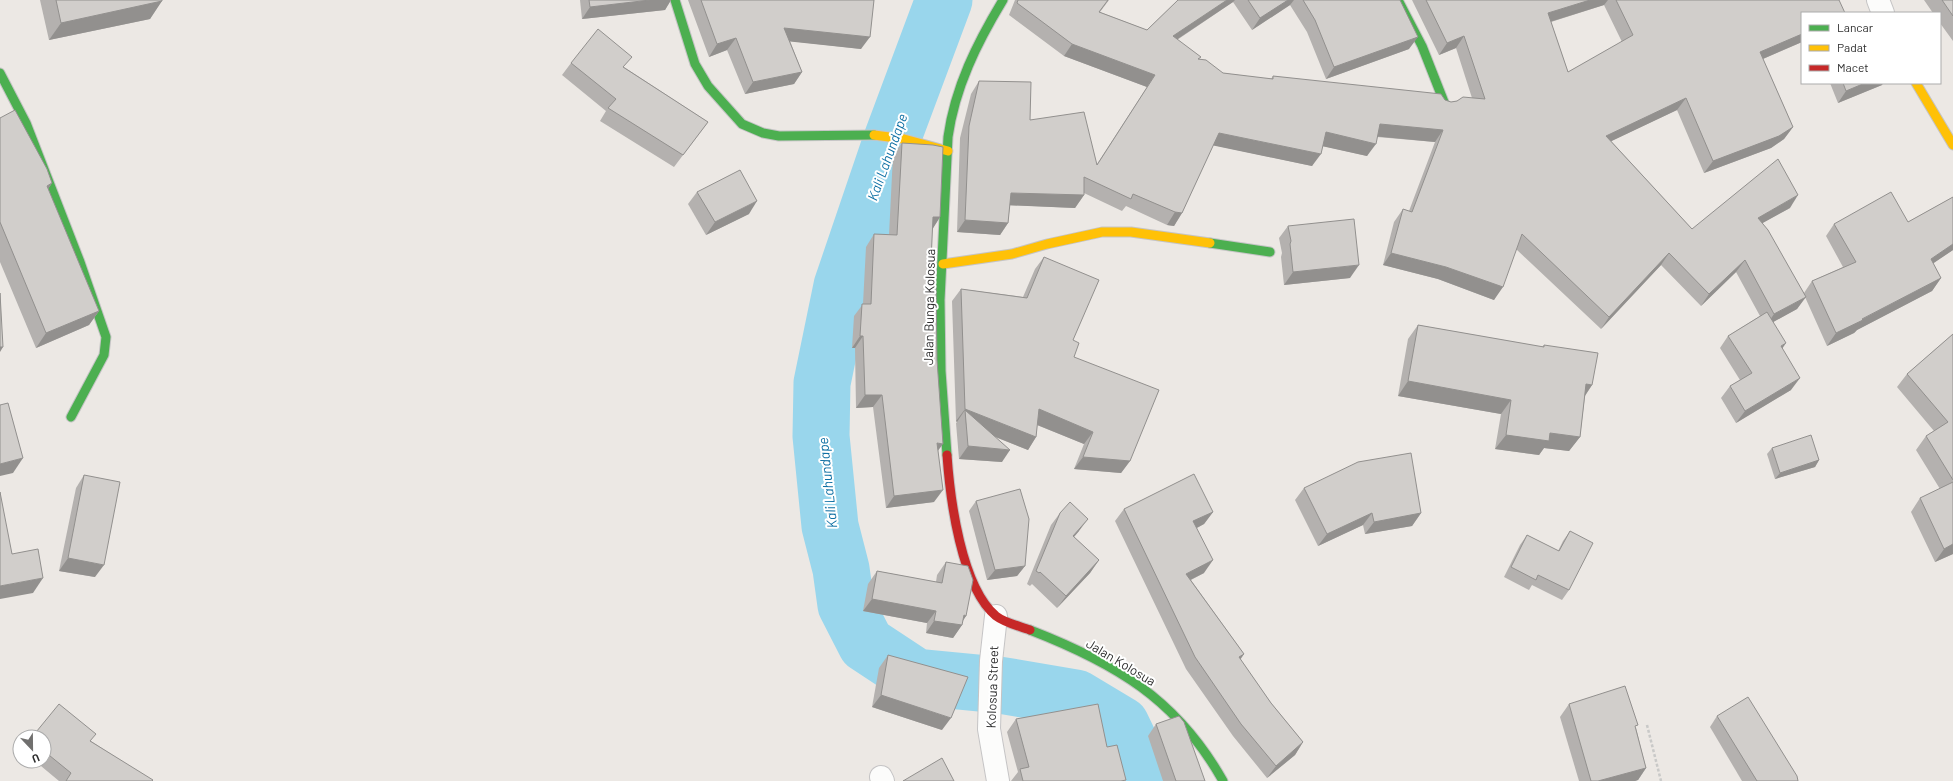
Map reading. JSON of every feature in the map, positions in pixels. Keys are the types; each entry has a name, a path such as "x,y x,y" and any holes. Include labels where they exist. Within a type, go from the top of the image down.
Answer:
{"street":[{"path":"675,0 696,65 707,84 731,114 749,128 768,134 796,136 876,135 914,140 948,151"},
{"name":"Jalan Bunga Kolosua","path":"996,616 983,602 971,580 965,562 953,503 941,388 940,297 943,264 948,131 954,102 963,75 1003,0"},
{"path":"1398,0 1422,46 1444,102"},
{"path":"1878,0 1883,12"},
{"path":"0,73 26,123 80,262 106,337 104,356 71,417"},
{"path":"1917,84 1953,145"},
{"path":"943,264 1012,254 1055,242 1102,232 1147,233 1270,252"},
{"name":"Kolosua Street","path":"996,616 991,661 989,729 998,781"},
{"name":"Jalan Kolosua","path":"996,616 1072,648 1136,683 1161,701 1188,729 1223,781"}],"path":[{"path":"1647,725 1661,781"}],"building":[{"path":"56,0 162,0 162,1 61,23"},
{"path":"589,0 650,0 590,7"},
{"path":"701,0 874,0 870,37 784,28 802,72 753,82 736,38 717,44"},
{"path":"1018,0 1108,0 1099,12 1147,30 1178,0 1227,0 1173,36 1201,57 1198,59 1206,60 1223,73 1273,79 1273,76 1441,94 1445,100 1451,102 1457,101 1463,97 1485,99 1464,36 1447,43 1426,0 1590,0 1548,13 1568,72 1633,35 1616,0 1839,0 1845,12 1801,12 1801,34 1760,52 1793,127 1779,136 1713,161 1686,98 1606,136 1692,229 1778,159 1798,195 1758,218 1768,230 1806,297 1774,314 1745,260 1709,294 1669,253 1609,317 1522,234 1503,287 1446,267 1391,253 1403,209 1412,212 1443,130 1380,124 1376,144 1326,132 1321,154 1219,133 1182,213 1175,212 1133,194 1131,199 1084,177 1084,195 1011,193 1008,223 965,220 969,126 979,81 1031,82 1030,120 1084,112 1097,165 1155,75 1072,44 1017,3"},
{"path":"1248,0 1288,0 1260,18"},
{"path":"1303,0 1400,0 1418,37 1334,67 1315,20"},
{"path":"1942,0 1953,0 1953,16"},
{"path":"598,29 632,57 623,67 708,122 683,155 608,108 616,99 571,63"},
{"path":"1843,84 1863,84 1846,91"},
{"path":"15,110 47,169 52,183 47,186 99,311 46,333 0,222 0,118"},
{"path":"902,143 943,147 940,217 933,217 930,284 936,285 937,360 943,444 937,443 943,490 894,496 882,395 865,395 863,336 860,336 862,304 871,304 874,234 897,235"},
{"path":"740,170 757,201 715,222 697,192"},
{"path":"1891,192 1908,222 1953,197 1953,244 1931,259 1941,278 1836,333 1812,281 1856,262 1834,224"},
{"path":"1354,219 1359,265 1293,272 1291,241 1288,226"},
{"path":"1044,257 1099,280 1073,340 1079,343 1074,357 1159,390 1130,461 1083,457 1093,432 1039,409 1036,437 965,409 961,289 1027,298"},
{"path":"0,293 3,347 0,347"},
{"path":"1767,312 1786,343 1781,346 1800,378 1745,411 1730,386 1752,373 1728,336"},
{"path":"1418,325 1544,347 1544,345 1598,353 1592,385 1586,384 1580,437 1550,433 1549,441 1506,435 1511,400 1408,381"},
{"path":"1953,334 1953,480 1926,436 1948,422 1907,374"},
{"path":"8,403 23,458 0,464 0,405"},
{"path":"965,410 1010,450 968,446"},
{"path":"1811,435 1819,460 1780,473 1772,448"},
{"path":"1411,453 1421,513 1374,522 1372,513 1327,534 1304,488 1358,462"},
{"path":"1194,474 1213,512 1193,521 1213,560 1186,574 1244,654 1239,657 1271,703 1303,742 1276,766 1241,724 1195,657 1124,509"},
{"path":"84,475 120,482 104,565 68,558"},
{"path":"1953,482 1953,544 1944,549 1920,498"},
{"path":"1020,489 1029,519 1025,566 995,570 976,501"},
{"path":"0,492 12,554 38,549 43,578 0,586"},
{"path":"1070,502 1088,519 1073,536 1099,560 1066,596 1040,572 1039,573 1036,571 1060,513"},
{"path":"1570,531 1593,543 1569,590 1538,575 1536,580 1511,567 1527,535 1559,551"},
{"path":"946,562 968,566 973,580 966,616 964,615 962,625 934,621 936,611 872,599 877,571 942,583"},
{"path":"888,655 968,677 951,718 881,695"},
{"path":"1625,686 1638,725 1635,726 1646,768 1598,781 1591,781 1569,704"},
{"path":"1748,697 1797,776 1798,781 1757,781 1717,716"},
{"path":"59,704 96,734 90,741 153,780 66,781 71,773 52,758 52,729 39,729"},
{"path":"1098,704 1107,747 1117,745 1126,780 1023,781 1020,769 1029,767 1016,719"},
{"path":"1179,716 1184,722 1205,781 1176,781 1156,724"},
{"path":"942,758 954,781 903,781"}],"waterway":[{"name":"Kali Lahundape","path":"944,0 891,142 842,286 822,383 821,436 830,526 841,569 846,605 866,644 916,677 999,685 1076,698 1121,725 1148,781"}],"traffic: fast":[{"path":"675,0 695,64 708,86 742,124 763,133 779,136 874,135"},
{"path":"947,455 941,371 940,300 948,137 956,101 968,66 984,33 1003,0"},
{"path":"1398,0 1422,46 1444,102"},
{"path":"0,73 26,123 80,262 106,337 104,355 71,417"},
{"path":"1210,243 1270,252"},
{"path":"1030,630 1090,656 1141,687 1164,706 1185,727 1205,752 1223,781"}],"traffic: slow":[{"path":"1917,84 1953,145"},
{"path":"874,135 904,139 948,151"},
{"path":"943,264 1012,254 1047,244 1102,232 1131,232 1210,243"}],"traffic: jam":[{"path":"947,455 955,517 966,564 974,585 984,603 996,616 1030,630"}]}
